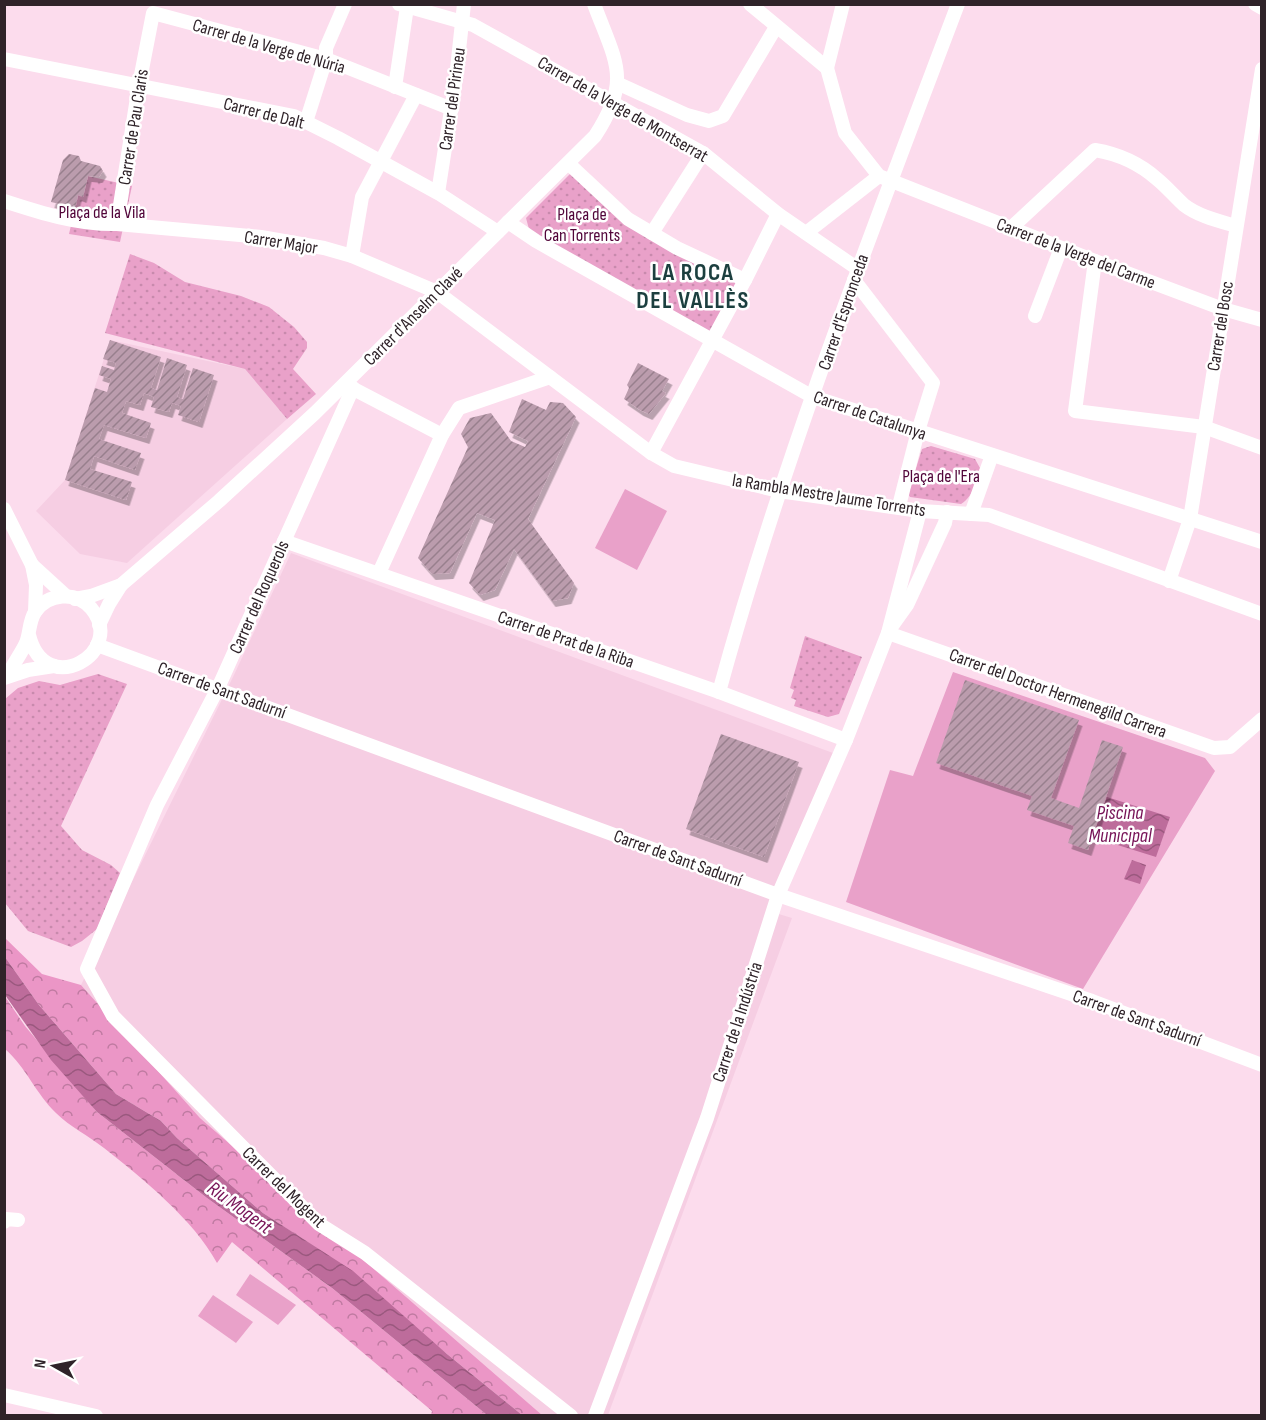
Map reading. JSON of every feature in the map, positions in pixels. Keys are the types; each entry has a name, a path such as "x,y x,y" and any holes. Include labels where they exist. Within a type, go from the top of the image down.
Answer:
{"street":[{"path":"306,122 326,59 326,48 345,4"},
{"name":"Carrer del Pirineu","path":"438,193 452,109 464,4"},
{"name":"Carrer d'Anselm Clavé","path":"121,585 228,493 315,413 349,386 437,292 595,136 614,102 619,84 618,68 594,4"},
{"path":"750,4 827,69"},
{"path":"806,233 885,179 845,133 827,69 843,4"},
{"name":"Carrer d'Espronceda","path":"719,692 779,490 856,274 885,179 958,4"},
{"path":"1255,4 1262,8"},
{"path":"395,87 403,6"},
{"name":"Carrer de la Verge de Montserrat","path":"403,6 473,25 703,153 856,274 933,383 899,506"},
{"name":"Carrer de la Verge de Núria","path":"153,14 326,59 452,109"},
{"name":"Carrer de Pau Claris","path":"117,224 153,14"},
{"path":"619,84 687,115 709,121 723,116 776,27"},
{"name":"Carrer de Dalt","path":"4,59 294,116 503,227"},
{"name":"Carrer del Bosc","path":"1169,581 1190,519 1262,69"},
{"path":"352,256 362,197 416,95"},
{"path":"1011,228 1095,150 1111,153 1137,164 1157,179 1186,207 1236,226"},
{"path":"652,233 703,153"},
{"path":"569,164 628,219 677,248 746,280"},
{"name":"Carrer de la Verge del Carme","path":"885,179 1223,309 1262,320"},
{"path":"4,201 44,214 100,225 117,224"},
{"path":"651,453 746,280 778,214"},
{"name":"Carrer Major","path":"117,224 261,237 324,248 352,256 437,292"},
{"name":"Carrer de Catalunya","path":"503,227 536,241 813,397 1262,542"},
{"path":"1035,316 1061,248"},
{"path":"1095,261 1075,411 1204,427 1262,448"},
{"name":"la Rambla Mestre Jaume Torrents","path":"437,292 651,453 674,466 779,490 899,506 920,511 989,515 1262,614"},
{"path":"380,573 442,435 459,408 550,376"},
{"path":"349,386 442,435"},
{"name":"Carrer del Roquerols","path":"87,969 157,805 218,688 284,541 349,386"},
{"path":"971,514 997,457"},
{"path":"4,510 32,565 36,585 35,612 30,623 29,635 32,647 37,655 51,665 66,668 84,662 90,657 98,645 99,625 121,585"},
{"name":"Carrer de la Indústria","path":"595,1416 707,1118 778,895 846,740 888,633 920,511"},
{"name":"Carrer de la Indústria","path":"888,633 907,605 945,523 946,512"},
{"name":"Carrer de Prat de la Riba","path":"284,541 719,692 846,740"},
{"path":"32,565 70,597 81,600 93,611 99,625"},
{"path":"35,612 51,599 91,596 121,585"},
{"name":"Carrer del Doctor Hermenegild Carrera","path":"888,633 1214,748 1230,747 1262,719"},
{"path":"6,677 29,635"},
{"name":"Carrer de Sant Sadurní","path":"98,645 778,895 1092,1001 1262,1065"},
{"path":"6,677 28,670 56,666"},
{"name":"Carrer del Mogent","path":"87,969 113,1016 319,1224 365,1253 571,1416"},
{"path":"4,1395 96,1416"}],"shaded area":[{"path":"110,340 245,369 287,419 127,563 80,554 36,511 65,480"},
{"path":"291,553 833,753 772,912 792,918 608,1415 542,1415 200,1118 81,985 233,677"}],"green space":[{"name":"Plaça de Can Torrents","path":"575,169 628,219 741,282 710,337 530,233 526,218"},
{"name":"Plaça de la Vila","path":"88,176 132,186 120,242 69,234 78,195 83,196"},
{"path":"130,254 154,263 185,282 241,296 269,307 294,327 307,342 307,348 293,369 316,394 287,419 245,369 105,333"},
{"name":"Plaça de l'Era","path":"931,446 975,459 980,468 972,493 961,504 910,497 908,494 922,449"},
{"path":"625,489 667,511 637,570 595,548"},
{"path":"805,636 862,657 839,714 828,717 794,706 796,700 791,698 794,690 790,688"},
{"path":"953,672 1205,758 1215,771 1083,989 846,902 890,770 913,776"},
{"path":"98,674 127,684 61,826 82,850 111,865 120,873 97,929 71,947 28,931 5,903 5,699 18,688 39,681 60,685"},
{"path":"4,937 42,974 81,985 200,1118 542,1415 522,1415 318,1249 263,1213 177,1138 161,1121 116,1094 39,1005 5,957"},
{"path":"4,995 25,1026 97,1112 207,1198 332,1288 487,1415 431,1415 432,1411 232,1242 217,1263 195,1231 166,1201 104,1148 61,1118 49,1106 19,1064 5,1049"},
{"path":"250,1274 296,1305 278,1325 236,1295"},
{"path":"213,1295 253,1322 236,1343 198,1316"}],"water":[{"name":"Piscina Municipal","path":"1107,797 1170,817 1156,857 1092,837"},
{"path":"1132,860 1146,865 1140,884 1124,879"},
{"name":"Riu Mogent","path":"5,957 39,1005 116,1094 161,1121 177,1138 263,1213 353,1271 447,1354 522,1415 487,1415 332,1288 207,1198 97,1112 51,1060 5,995"}],"building":[{"path":"69,154 79,156 81,161 100,166 103,171 99,177 88,176 83,197 78,195 76,205 73,207 51,202 63,160"},
{"path":"110,340 161,357 151,388 157,390 167,358 187,365 177,397 183,399 193,368 214,375 199,422 178,415 181,406 172,403 169,412 151,407 154,397 144,393 140,405 126,401 122,413 151,423 146,438 104,425 99,439 141,453 135,470 94,456 90,469 132,482 126,500 65,480 95,388 107,392 111,379 99,375 102,366 114,370 116,363 103,359"},
{"path":"638,363 669,379 662,391 666,393 649,414 624,399 629,388 627,385"},
{"path":"522,399 546,410 550,402 563,403 576,417 528,519 574,583 568,598 552,601 514,549 495,590 480,595 469,583 495,520 477,513 450,573 432,574 418,558 468,447 461,434 470,418 491,413 511,441 525,447 528,441 509,432"},
{"path":"965,680 1079,720 1051,798 1079,808 1102,740 1123,747 1088,850 1068,843 1074,826 1027,810 1032,796 936,763"},
{"path":"721,734 799,762 764,857 686,829"}],"district":[{"name":"LA ROCA DEL VALLÈS","path":"693,286"}]}
